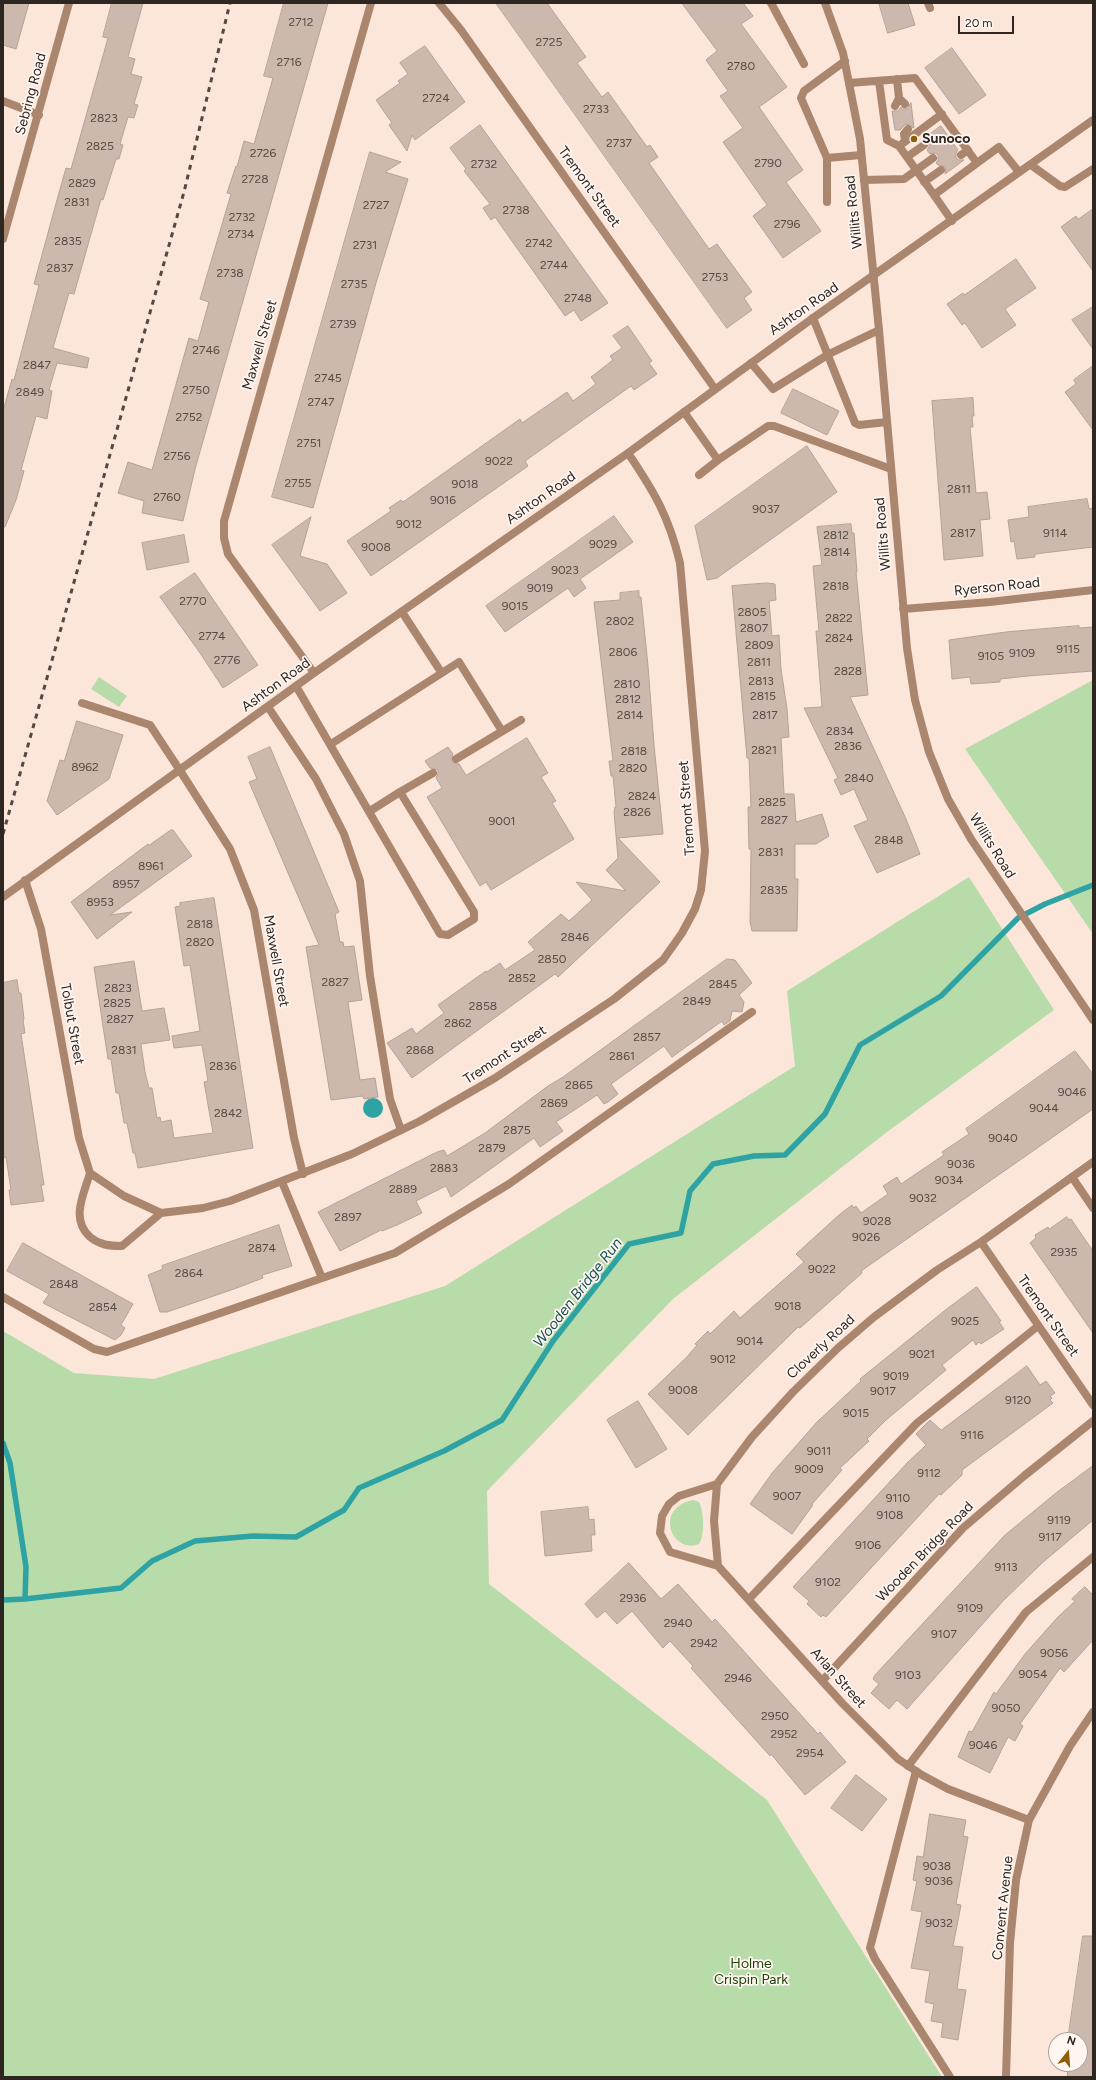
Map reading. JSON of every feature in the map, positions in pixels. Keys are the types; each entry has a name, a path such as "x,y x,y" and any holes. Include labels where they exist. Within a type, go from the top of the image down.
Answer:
{"street":[{"name":"Sebring Road","path":"3,238 69,3"},
{"name":"Maxwell Street","path":"314,673 232,560 224,538 224,521 371,3"},
{"name":"Tremont Street","path":"439,3 461,30 482,62 585,203 715,388"},
{"path":"771,3 804,64"},
{"name":"Willits Road","path":"825,3 845,62 857,118 874,275 906,648 914,700 929,752 948,799 955,812 1016,907 1093,1020"},
{"path":"827,202 827,158 801,98 804,91 845,62"},
{"path":"849,84 915,78 942,114 947,128 965,153 977,163"},
{"path":"897,79 897,102 905,104"},
{"path":"879,81 887,140 903,136 942,114"},
{"path":"3,101 39,114"},
{"name":"Ashton Road","path":"3,897 314,673 628,453 715,388 1093,120"},
{"path":"903,136 907,157 952,221"},
{"path":"907,157 924,145"},
{"path":"934,195 999,147 1019,172"},
{"path":"827,158 861,156"},
{"path":"864,180 904,179 933,158"},
{"path":"1031,164 1060,186 1066,187 1093,169"},
{"path":"924,182 941,170"},
{"path":"813,318 829,354 855,423 859,425 887,422"},
{"path":"750,363 773,388 829,354 879,330"},
{"path":"684,412 718,460"},
{"path":"699,475 718,460 768,426 774,426 891,469"},
{"name":"Tremont Street","path":"303,1174 352,1154 401,1130 495,1078 614,998 663,960 682,933 695,909 701,890 705,851 680,564 673,533 661,505 628,453"},
{"name":"Ryerson Road","path":"903,608 990,602 1093,590"},
{"path":"402,612 441,672"},
{"path":"331,744 456,662 462,664 502,732"},
{"path":"296,686 370,811 440,934 448,935 474,919 474,912 400,792"},
{"name":"Maxwell Street","path":"82,703 150,726 180,769 230,849 254,910 294,1138 303,1174"},
{"path":"268,707 316,779 344,834 360,881 370,976 390,1100 401,1130"},
{"path":"456,759 521,720"},
{"path":"370,811 433,773"},
{"name":"Tolbut Street","path":"25,880 41,930 79,1138 90,1173"},
{"path":"3,1297 94,1349 107,1352 395,1254 509,1184 752,1012"},
{"name":"Cloverly Road","path":"717,1484 752,1437 792,1392 838,1348 874,1317 909,1290 981,1242 1093,1162"},
{"path":"161,1212 122,1246 108,1246 96,1242 83,1230 79,1218 81,1202 90,1173 124,1196 161,1212 203,1208 230,1201 303,1174"},
{"path":"1072,1177 1093,1208"},
{"path":"282,1182 322,1278"},
{"name":"Tremont Street","path":"981,1242 1093,1405"},
{"path":"749,1599 917,1423 1038,1326"},
{"name":"Wooden Bridge Road","path":"822,1680 963,1528 1024,1476 1093,1421"},
{"path":"717,1484 714,1521 718,1566 670,1552 660,1533 662,1516 669,1504 679,1496 717,1484"},
{"path":"908,1766 1026,1612 1093,1557"},
{"name":"Arlan Street","path":"718,1566 874,1736 908,1766 948,1789 1029,1820"},
{"name":"Convent Avenue","path":"1006,2077 1010,1943 1016,1880 1029,1820 1070,1746 1093,1712"},
{"path":"916,1771 870,1948 875,1959 950,2077"}],"green space":[{"path":"99,677 127,696 119,707 91,689"},
{"path":"1093,680 1093,934 965,749"},
{"name":"Holme Crispin Park","path":"969,877 1054,1010 887,1132 673,1299 487,1491 489,1584 767,1800 942,2077 3,2077 3,1331 74,1373 154,1379 445,1286 795,1066 787,991"},
{"path":"693,1500 699,1502 701,1506 703,1530 699,1544 689,1546 681,1543 675,1537 671,1529 670,1520 673,1512 681,1505"}],"water":[{"path":"373,1098 380,1101 383,1108 380,1115 373,1118 366,1115 363,1108 366,1101"}],"building":[{"path":"3,3 29,3 16,49 3,45"},
{"path":"112,3 143,3 128,57 135,59 131,74 142,77 134,104 138,105 134,118 128,117 120,144 123,145 119,159 116,159 103,200 101,199 74,294 69,293 53,348 89,358 87,368 57,363 49,390 52,391 47,419 36,416 21,470 24,471 16,500 5,527 3,527 3,411 12,379 14,380 39,285 34,284 66,168 71,169 108,38 103,37"},
{"path":"284,3 328,3 195,469 183,521 142,513 144,501 118,493 128,462 152,470 189,338 198,341 209,302 200,299 231,194 227,193 236,166 237,167 244,141 254,144 273,78 264,76"},
{"path":"496,3 547,3 586,57 577,63 602,97 608,92 647,147 650,145 658,157 649,163 709,249 717,244 752,292 744,298 752,310 727,328"},
{"path":"682,3 743,3 753,16 741,24 787,87 759,107 803,170 786,182 821,231 783,258 753,216 767,205 723,142 743,128 720,96 728,91 706,60 717,51"},
{"path":"879,3 908,3 915,25 888,33"},
{"path":"425,46 465,102 415,140 412,135 407,151 389,125 392,123 376,100 400,83 398,81 408,74 400,63"},
{"path":"952,48 986,95 959,114 925,68"},
{"path":"911,103 914,128 906,124 900,130 895,130 892,111 898,111 901,107 907,109"},
{"path":"480,125 608,303 581,321 574,310 565,316 495,217 491,220 483,208 490,204 464,171 466,169 450,148"},
{"path":"941,126 958,150 956,153 956,158 959,160 964,160 945,174 945,167 936,163 938,160 938,155 935,153 930,154 927,150 929,147 929,142 922,140"},
{"path":"370,152 401,162 385,172 408,179 376,283 313,508 272,497"},
{"path":"1093,209 1093,271 1061,227 1076,216 1078,219"},
{"path":"1016,259 1036,288 1005,309 1016,325 982,348 965,323 962,325 947,304 963,293 964,295"},
{"path":"1093,307 1093,349 1072,320"},
{"path":"628,326 652,361 649,363 657,374 634,390 631,386 525,461 528,466 371,576 347,541 391,511 389,508 401,500 403,502 520,419 522,423 567,392 573,401 596,384 591,377 613,360 610,356 622,348 613,336"},
{"path":"1093,366 1093,430 1065,392 1076,384 1074,380"},
{"path":"793,389 839,411 827,435 781,413"},
{"path":"973,398 973,427 970,427 976,493 987,492 990,519 980,520 983,556 944,560 932,401"},
{"path":"807,446 837,492 717,578 707,580 695,526"},
{"path":"1087,499 1089,509 1093,508 1093,547 1035,554 1035,557 1017,559 1014,541 1011,542 1008,520 1029,517 1028,507"},
{"path":"614,516 633,542 580,579 586,588 574,597 568,588 505,632 486,606"},
{"path":"311,517 300,556 327,564 347,593 320,611 272,545"},
{"path":"851,524 852,533 854,533 856,572 868,695 850,697 906,819 920,854 877,873 854,826 868,820 854,789 841,795 834,780 838,778 804,708 822,707 816,631 819,631 813,566 822,565 817,527"},
{"path":"184,535 189,562 147,570 142,543"},
{"path":"195,573 258,665 223,688 160,597"},
{"path":"767,583 775,584 776,600 769,601 772,636 779,635 781,669 787,709 789,737 781,738 784,794 794,794 796,822 822,814 829,836 816,844 795,844 795,879 798,879 797,931 752,931 750,922 751,849 749,849 748,807 751,807 749,758 747,758 732,586"},
{"path":"639,591 639,597 641,597 648,666 663,834 618,838 660,882 558,977 555,974 412,1078 387,1043 412,1028 416,1034 444,1013 438,1005 486,971 487,972 500,963 505,970 535,950 528,942 561,914 569,921 592,900 576,882 626,891 606,870 618,858 614,812 616,807 613,776 611,776 609,761 613,761 594,602 620,600 620,593"},
{"path":"1079,626 1079,628 1093,627 1093,671 1028,676 1000,679 1000,682 971,684 970,677 952,679 949,640 1006,632"},
{"path":"77,721 123,735 109,779 57,815 47,801 60,760 64,761"},
{"path":"527,738 548,773 541,777 556,801 552,803 574,839 491,890 486,882 480,886 427,797 442,788 436,778 438,770 430,768 425,761 448,747 453,754 451,759 452,762 459,764 466,775"},
{"path":"270,747 339,912 335,914 340,942 343,942 344,947 354,946 362,1000 348,1002 360,1080 375,1078 378,1097 364,1099 363,1096 331,1100 306,947 319,945 249,782 257,779 248,757"},
{"path":"173,830 192,856 110,915 132,912 97,939 71,902 148,844 149,845"},
{"path":"214,898 253,1148 138,1168 135,1153 133,1153 127,1123 124,1123 119,1093 116,1093 111,1059 108,1059 94,967 134,961 142,1011 164,1008 170,1040 141,1044 145,1072 149,1088 152,1088 157,1118 160,1117 161,1122 171,1120 174,1138 213,1133 204,1082 208,1081 202,1045 174,1048 172,1036 200,1031 190,965 184,966 175,907 180,906 180,903"},
{"path":"727,959 735,960 752,983 739,995 744,1002 742,1012 732,1011 730,1021 724,1025 722,1021 672,1057 664,1046 611,1084 618,1094 608,1102 604,1104 597,1095 556,1122 563,1131 540,1147 534,1138 451,1197 446,1186 416,1201 422,1213 397,1225 382,1231 381,1230 340,1251 318,1212 437,1152 444,1150 447,1156 485,1133 548,1086 563,1077"},
{"path":"17,980 19,993 21,993 24,1019 25,1033 21,1034 44,1185 41,1185 44,1201 11,1205 9,1190 11,1190 6,1157 3,1158 3,983"},
{"path":"1075,1051 1093,1074 1093,1109 861,1271 862,1273 800,1328 798,1327 688,1435 648,1394 687,1357 697,1345 695,1344 708,1331 710,1334 734,1311 740,1318 804,1262 796,1254 839,1215 852,1205 854,1208 856,1206 861,1213 888,1194 883,1186 897,1177 901,1184 944,1155 942,1152 969,1134 966,1129"},
{"path":"1067,1217 1069,1220 1071,1219 1093,1251 1093,1333 1030,1243 1036,1238 1035,1235 1048,1227 1049,1229"},
{"path":"279,1225 292,1266 262,1275 263,1278 234,1289 167,1312 160,1312 148,1275 163,1269 162,1266"},
{"path":"23,1243 133,1304 121,1325 125,1328 121,1335 115,1340 43,1303 49,1294 7,1271"},
{"path":"977,1287 1001,1321 999,1322 1004,1329 981,1344 979,1342 976,1345 973,1340 942,1365 946,1370 886,1420 867,1439 869,1441 840,1468 842,1470 812,1504 813,1505 792,1534 750,1504 773,1472 817,1422 861,1381 860,1379 948,1308"},
{"path":"1027,1366 1040,1385 1046,1381 1055,1393 1050,1396 1052,1398 1050,1400 1053,1403 962,1470 962,1475 941,1495 939,1494 826,1617 823,1615 821,1617 807,1604 809,1601 793,1587 907,1463 926,1445 916,1434 930,1420 941,1430"},
{"path":"638,1401 667,1449 636,1468 607,1420"},
{"path":"1093,1466 1093,1520 1042,1563 1003,1601 907,1709 897,1700 889,1709 871,1693 879,1684 873,1679 875,1675 1005,1535 1056,1493"},
{"path":"588,1507 589,1520 594,1519 595,1535 591,1535 592,1551 545,1556 541,1512"},
{"path":"629,1563 661,1599 678,1584 712,1622 715,1619 818,1734 820,1732 846,1762 805,1795 771,1754 770,1756 691,1668 693,1666 670,1641 663,1648 632,1611 617,1624 605,1611 597,1618 585,1604"},
{"path":"1085,1587 1093,1595 1093,1640 1064,1672 1060,1668 1020,1724 1023,1726 1015,1741 1008,1737 990,1773 958,1757 969,1731 972,1732 994,1692 996,1694 1025,1654 1057,1618 1075,1601 1072,1599"},
{"path":"856,1775 887,1799 862,1831 831,1808"},
{"path":"930,1814 966,1820 963,1836 968,1837 956,1904 961,1905 953,1946 963,1947 957,1989 966,1990 958,2040 941,2037 943,2023 931,2021 934,2004 925,2002 930,1971 911,1968 922,1912 911,1910 917,1881 913,1880 917,1856 923,1857"},
{"path":"1083,1936 1093,1936 1093,2077 1067,2077 1068,2072 1088,2072 1088,2032 1069,2032"}],"waterway":[{"name":"Wooden Bridge Run","path":"3,1600 25,1599 121,1588 152,1561 195,1541 253,1536 296,1537 344,1510 359,1488 444,1451 502,1420 553,1341 629,1244 681,1233 690,1191 713,1164 754,1156 785,1155 825,1114 860,1045 941,996 1018,918 1045,904 1093,885"},
{"path":"3,1443 10,1463 26,1567 25,1599"}],"railway":[{"path":"3,834 184,192 230,3"}],"place":[{"name":"Sunoco","path":"914,139"}]}
